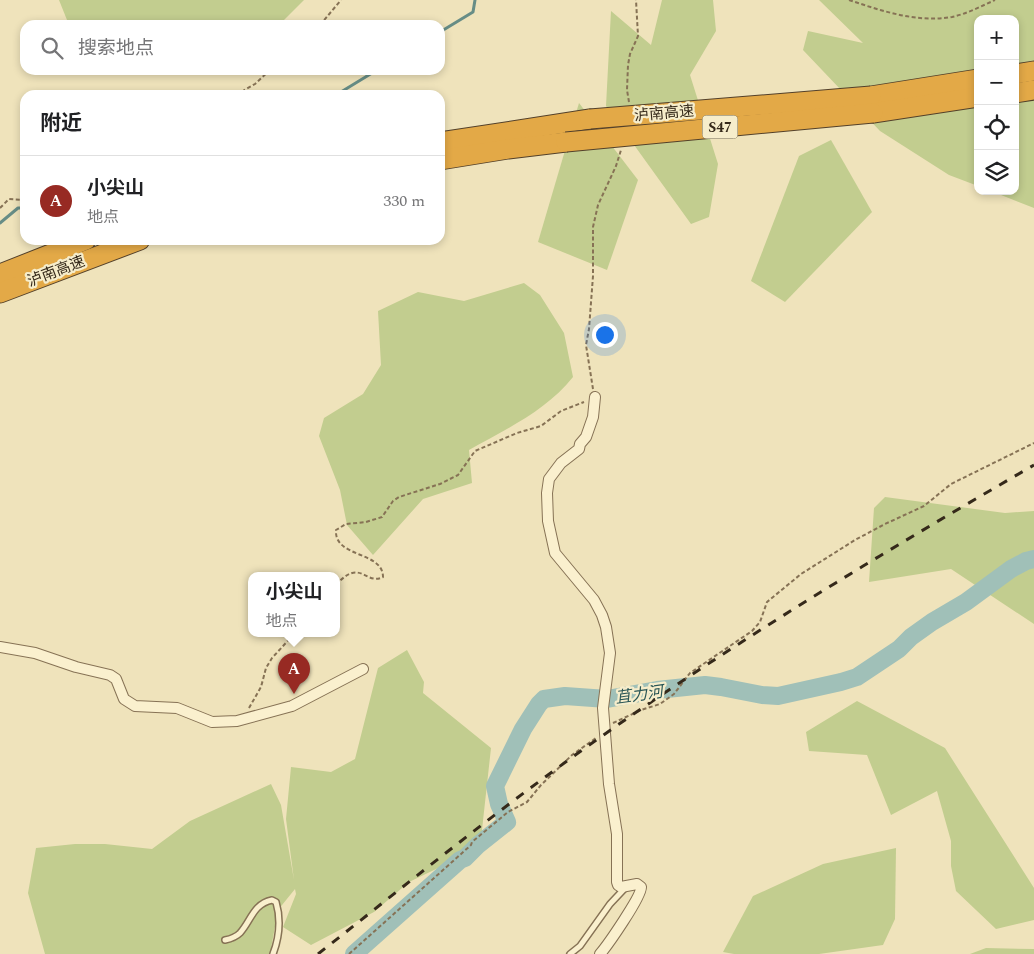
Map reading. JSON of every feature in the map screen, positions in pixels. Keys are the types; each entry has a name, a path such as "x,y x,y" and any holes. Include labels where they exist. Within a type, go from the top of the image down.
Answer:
{"highway":[{"path":"1019,73 1034,71"},
{"name":"泸南高速","path":"445,159 508,149 872,104 974,80"},
{"path":"1019,92 1034,90"},
{"name":"泸南高速","path":"445,141 590,120 974,97"},
{"name":"泸南高速","path":"0,292 30,271 77,245"},
{"name":"泸南高速","path":"0,274 30,271 122,245"}],"street":[{"path":"595,397 594,418 586,437 579,448 561,463 551,476 547,493 548,521 555,553 587,590 604,619 610,653 602,708 609,784 617,834 617,882 619,887 639,884 641,887 641,893 632,909 600,954"},
{"path":"0,646 35,653 76,667 110,674 116,679 124,699 135,706 177,708 212,722 237,721 292,706 363,669"}],"lane":[{"path":"570,954 580,946 610,904 628,885"},
{"path":"225,940 240,932 258,907 272,900 276,902 279,919 273,954"}],"path":[{"path":"324,20 340,0"},
{"path":"630,105 627,90 628,66 630,54 638,36 636,0"},
{"path":"849,0 869,8 894,14 937,19 961,14 995,0"},
{"path":"245,90 265,75"},
{"path":"340,581 345,576 356,572 376,579 383,577 382,570 378,564 342,544 336,534 336,530 342,525 366,522 382,517 393,501 399,497 440,484 458,475 475,451 517,433 541,426 561,411 595,397 586,345 593,276 593,227 598,205 622,148"},
{"path":"0,208 9,199 20,200"},
{"path":"349,954 471,845 472,842 508,812 527,802 541,785 572,755 617,720 660,704 679,689 690,673 752,631 760,622 767,602 801,574 855,540 884,524 924,506 951,484 1034,443"},
{"path":"237,721 245,716 259,690 266,668 272,658 292,637"}],"green space":[{"path":"59,0 304,0 284,20 67,20"},
{"path":"662,0 713,0 716,31 690,75 718,164 709,217 691,224 606,106 611,11 651,45"},
{"path":"819,0 1034,0 1034,208 1001,195 1019,195 1019,15 974,15 974,184 949,175 880,131 803,50 808,31 863,43"},
{"path":"579,103 638,180 607,270 538,242"},
{"path":"831,140 872,212 785,302 751,281 799,156"},
{"path":"524,283 540,295 564,333 573,377 551,400 538,410 469,450 472,483 423,499 373,555 347,525 340,490 319,436 324,418 363,394 381,365 378,311 418,292 464,301"},
{"path":"885,497 1005,513 1034,511 1034,624 951,569 869,582 874,508"},
{"path":"407,650 424,682 423,693 491,748 480,848 409,882 374,912 311,945 283,927 296,894 295,889 278,910 270,954 45,954 28,893 36,848 75,844 105,844 152,849 190,821 271,784 281,805 294,880 286,819 291,767 331,772 355,759 378,668"},
{"path":"857,701 945,748 1034,888 1034,920 996,929 956,891 951,866 951,841 937,791 891,815 867,755 809,751 806,732"},
{"path":"896,848 895,919 883,945 819,954 734,954 723,952 753,896 823,864"},
{"path":"986,948 1034,949 1034,954 970,954"}],"waterway":[{"path":"445,29 473,12 475,0"},
{"path":"344,90 369,75"},
{"path":"0,223 20,208"},
{"name":"苴力河","path":"354,954 460,860 465,858 507,822 499,804 495,786 523,729 544,699 565,696 607,699 657,690 705,685 778,696 841,682 857,677 899,649 911,637 932,622 966,602 1011,569 1034,559"}],"railway":[{"path":"318,954 519,796 642,708 808,600 1034,465"}],"place":[{"name":"小尖山","path":"294,694"}]}
